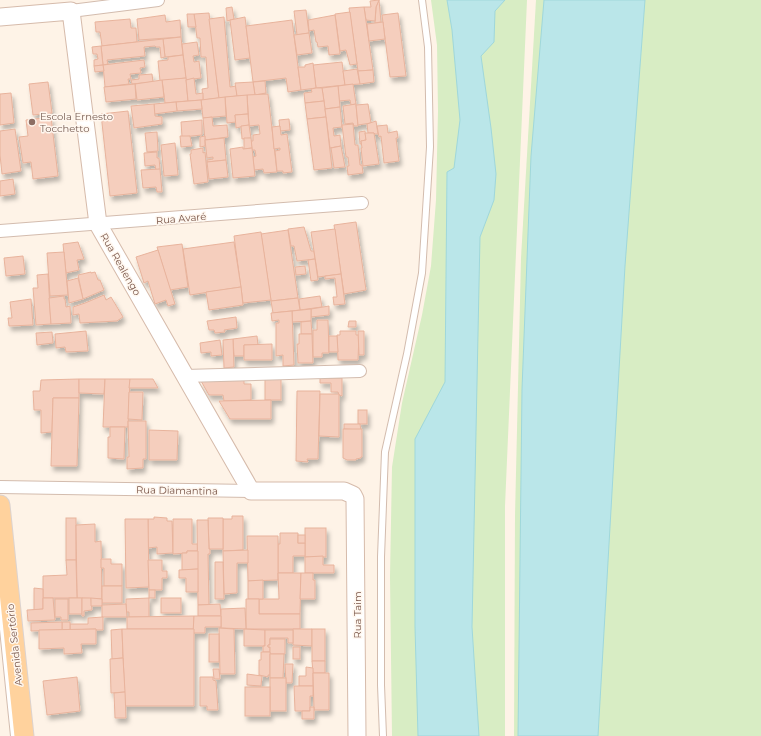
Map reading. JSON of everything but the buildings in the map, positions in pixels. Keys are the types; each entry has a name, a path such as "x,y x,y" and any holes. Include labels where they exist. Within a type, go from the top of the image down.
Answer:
{"main road":[{"name":"Avenida Sertório","path":"0,505 24,736"}],"street":[{"path":"0,17 158,0"},
{"name":"Rua Realengo","path":"71,10 98,224 251,491"},
{"name":"Rua Avaré","path":"0,231 362,203"},
{"path":"185,376 360,371"},
{"name":"Rua Diamantina","path":"0,487 344,491 353,495"},
{"name":"Rua Taim","path":"353,495 356,503 357,736"}],"lane":[{"path":"383,736 381,685 385,452 407,354 422,272 429,154 428,47 422,0"},
{"path":"0,600 14,736"}],"green space":[{"path":"431,0 527,0 505,506 505,736 392,736 390,577 392,467 402,403 422,315 431,266 436,200 438,111 437,45"},
{"path":"536,0 761,0 761,736 514,736 515,516 521,258"}],"water":[{"path":"447,0 505,0 495,11 494,42 481,56 496,174 494,200 480,237 472,627 479,736 418,736 415,627 415,439 445,382 447,172 454,168 460,120 452,30"},
{"path":"544,0 645,0 625,266 598,736 518,736 522,389 531,156"}],"place":[{"name":"Escola Ernesto Tocchetto","path":"32,122"}]}
